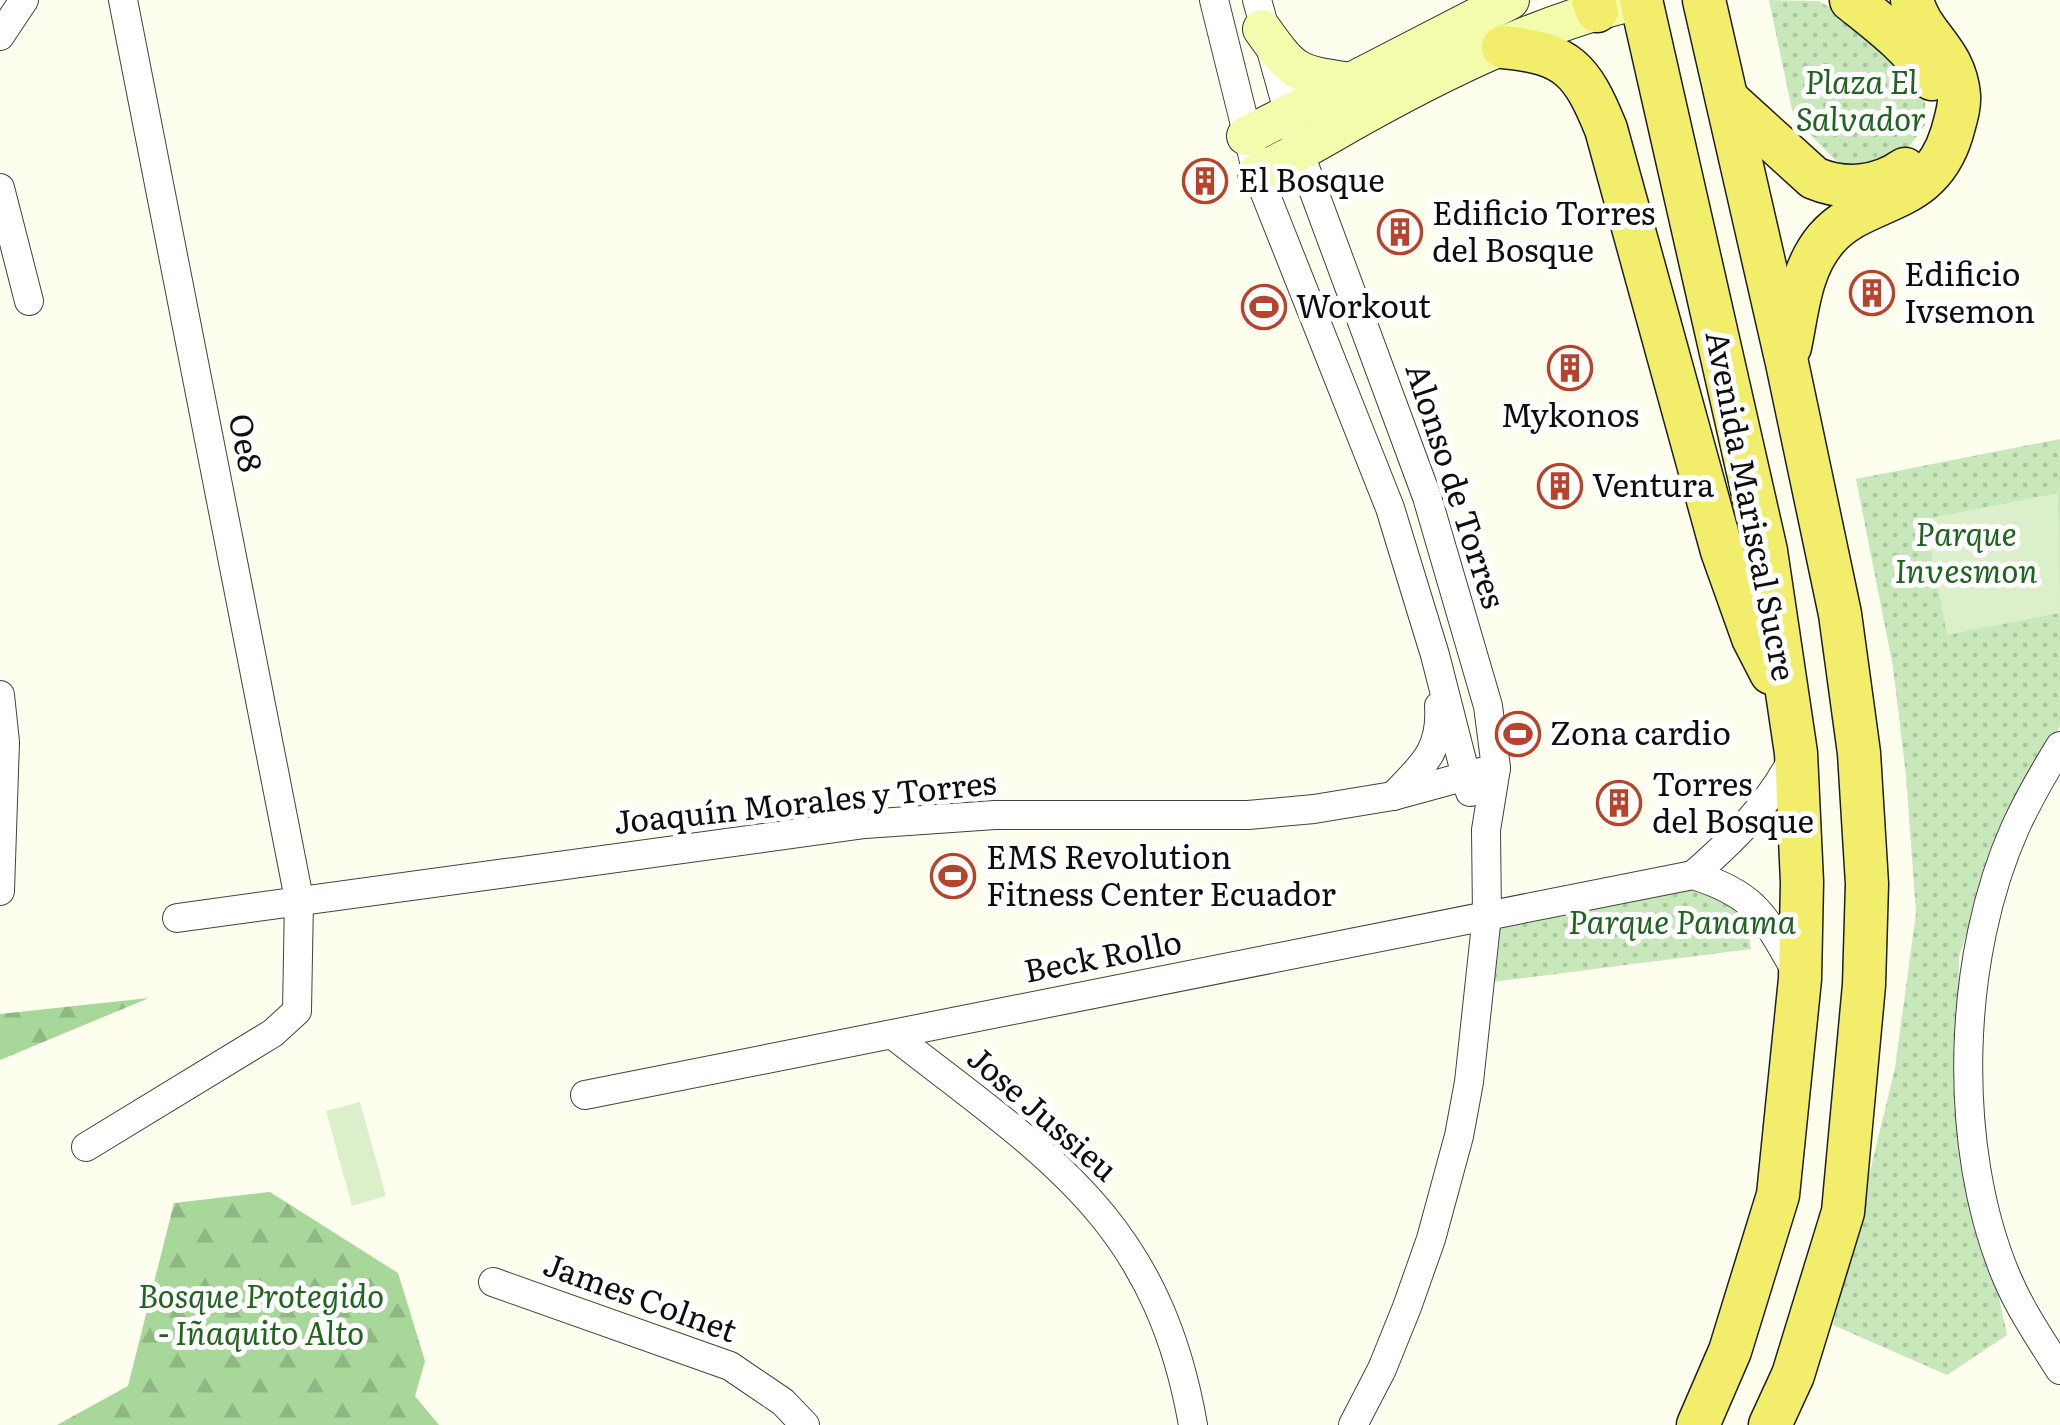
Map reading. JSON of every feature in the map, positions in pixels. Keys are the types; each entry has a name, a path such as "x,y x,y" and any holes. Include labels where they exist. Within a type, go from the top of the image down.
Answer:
{"main road":[{"path":"1246,136 1510,0"},
{"path":"1256,173 1300,154 1364,114 1595,5 1641,0"},
{"name":"Avenida Mariscal Sucre","path":"1641,0 1766,552 1794,733 1802,882 1800,979 1778,1195 1730,1352 1698,1425"},
{"name":"Avenida Mariscal Sucre","path":"1704,0 1788,362 1840,614 1859,753 1866,901 1864,985 1843,1212 1793,1374 1770,1425"},
{"path":"1726,96 1814,178 1830,185 1852,187 1889,180 1911,166 1930,137 1935,114 1934,82 1898,37 1851,0"},
{"path":"1788,362 1807,266 1821,246 1844,223 1924,180 1940,161 1948,143 1959,97 1953,68 1912,0"},
{"path":"1260,14 1291,68 1306,75 1351,82"},
{"path":"1503,47 1560,58 1584,81 1606,129 1722,550 1753,638 1794,733"}],"street":[{"path":"2,30 24,0"},
{"name":"Oe8","path":"86,1148 289,1021 297,1011 299,899 123,0"},
{"name":"Alonso de Torres","path":"1214,0 1256,173 1390,508 1436,655 1464,777 1486,830"},
{"name":"Alonso de Torres","path":"1260,14 1300,154 1427,498 1488,706 1496,768 1486,830 1487,914 1469,1082 1450,1174 1407,1307 1382,1369 1353,1425"},
{"path":"0,188 29,301"},
{"name":"Alonso de Torres","path":"1393,796 1425,762 1438,741 1436,655"},
{"path":"0,694 6,742 0,892"},
{"path":"1794,733 1763,808 1694,875 1734,890 1763,914 1800,979"},
{"path":"2060,746 2015,829 1997,880 1984,926 1968,1047 1977,1168 1992,1238 2021,1309 2060,1370"},
{"name":"Joaquín Morales y Torres","path":"176,918 865,824 995,815 1248,815 1314,809 1393,796 1496,768"},
{"name":"Beck Rollo","path":"585,1095 1694,875"},
{"name":"Jose Jussieu","path":"893,1035 1056,1164 1118,1232 1152,1292 1174,1343 1192,1425"},
{"name":"James Colnet","path":"492,1282 730,1366 783,1402 805,1425"}],"green space":[{"name":"Plaza El Salvador","path":"1769,0 1819,1 1895,47 1925,98 1925,125 1907,150 1859,168 1836,161 1807,131 1792,110"},
{"name":"Parque Invesmon","path":"2060,439 2060,726 1987,871 1959,957 1957,1100 2007,1335 1947,1375 1833,1325 1895,1068 1916,913 1893,667 1856,479"},
{"path":"2058,493 2060,613 1947,635 1925,519"},
{"name":"Parque Panama","path":"1685,887 1733,903 1744,919 1751,949 1493,982 1496,923"},
{"path":"149,998 0,1060 0,1014"},
{"path":"360,1102 386,1196 352,1206 326,1111"},
{"name":"Bosque Protegido - Iñaquito Alto","path":"270,1192 398,1273 425,1361 415,1396 439,1425 57,1425 128,1386 174,1203"}],"place":[{"name":"El Bosque","path":"1205,181"},
{"name":"Edificio Torres del Bosque","path":"1400,232"},
{"name":"Edificio Ivsemon","path":"1872,293"},
{"name":"Workout","path":"1264,307"},
{"name":"Mykonos","path":"1570,368"},
{"name":"Ventura","path":"1560,486"},
{"name":"Zona cardio","path":"1518,734"},
{"name":"Torres del Bosque","path":"1619,803"},
{"name":"EMS Revolution Fitness Center Ecuador","path":"953,876"}]}
